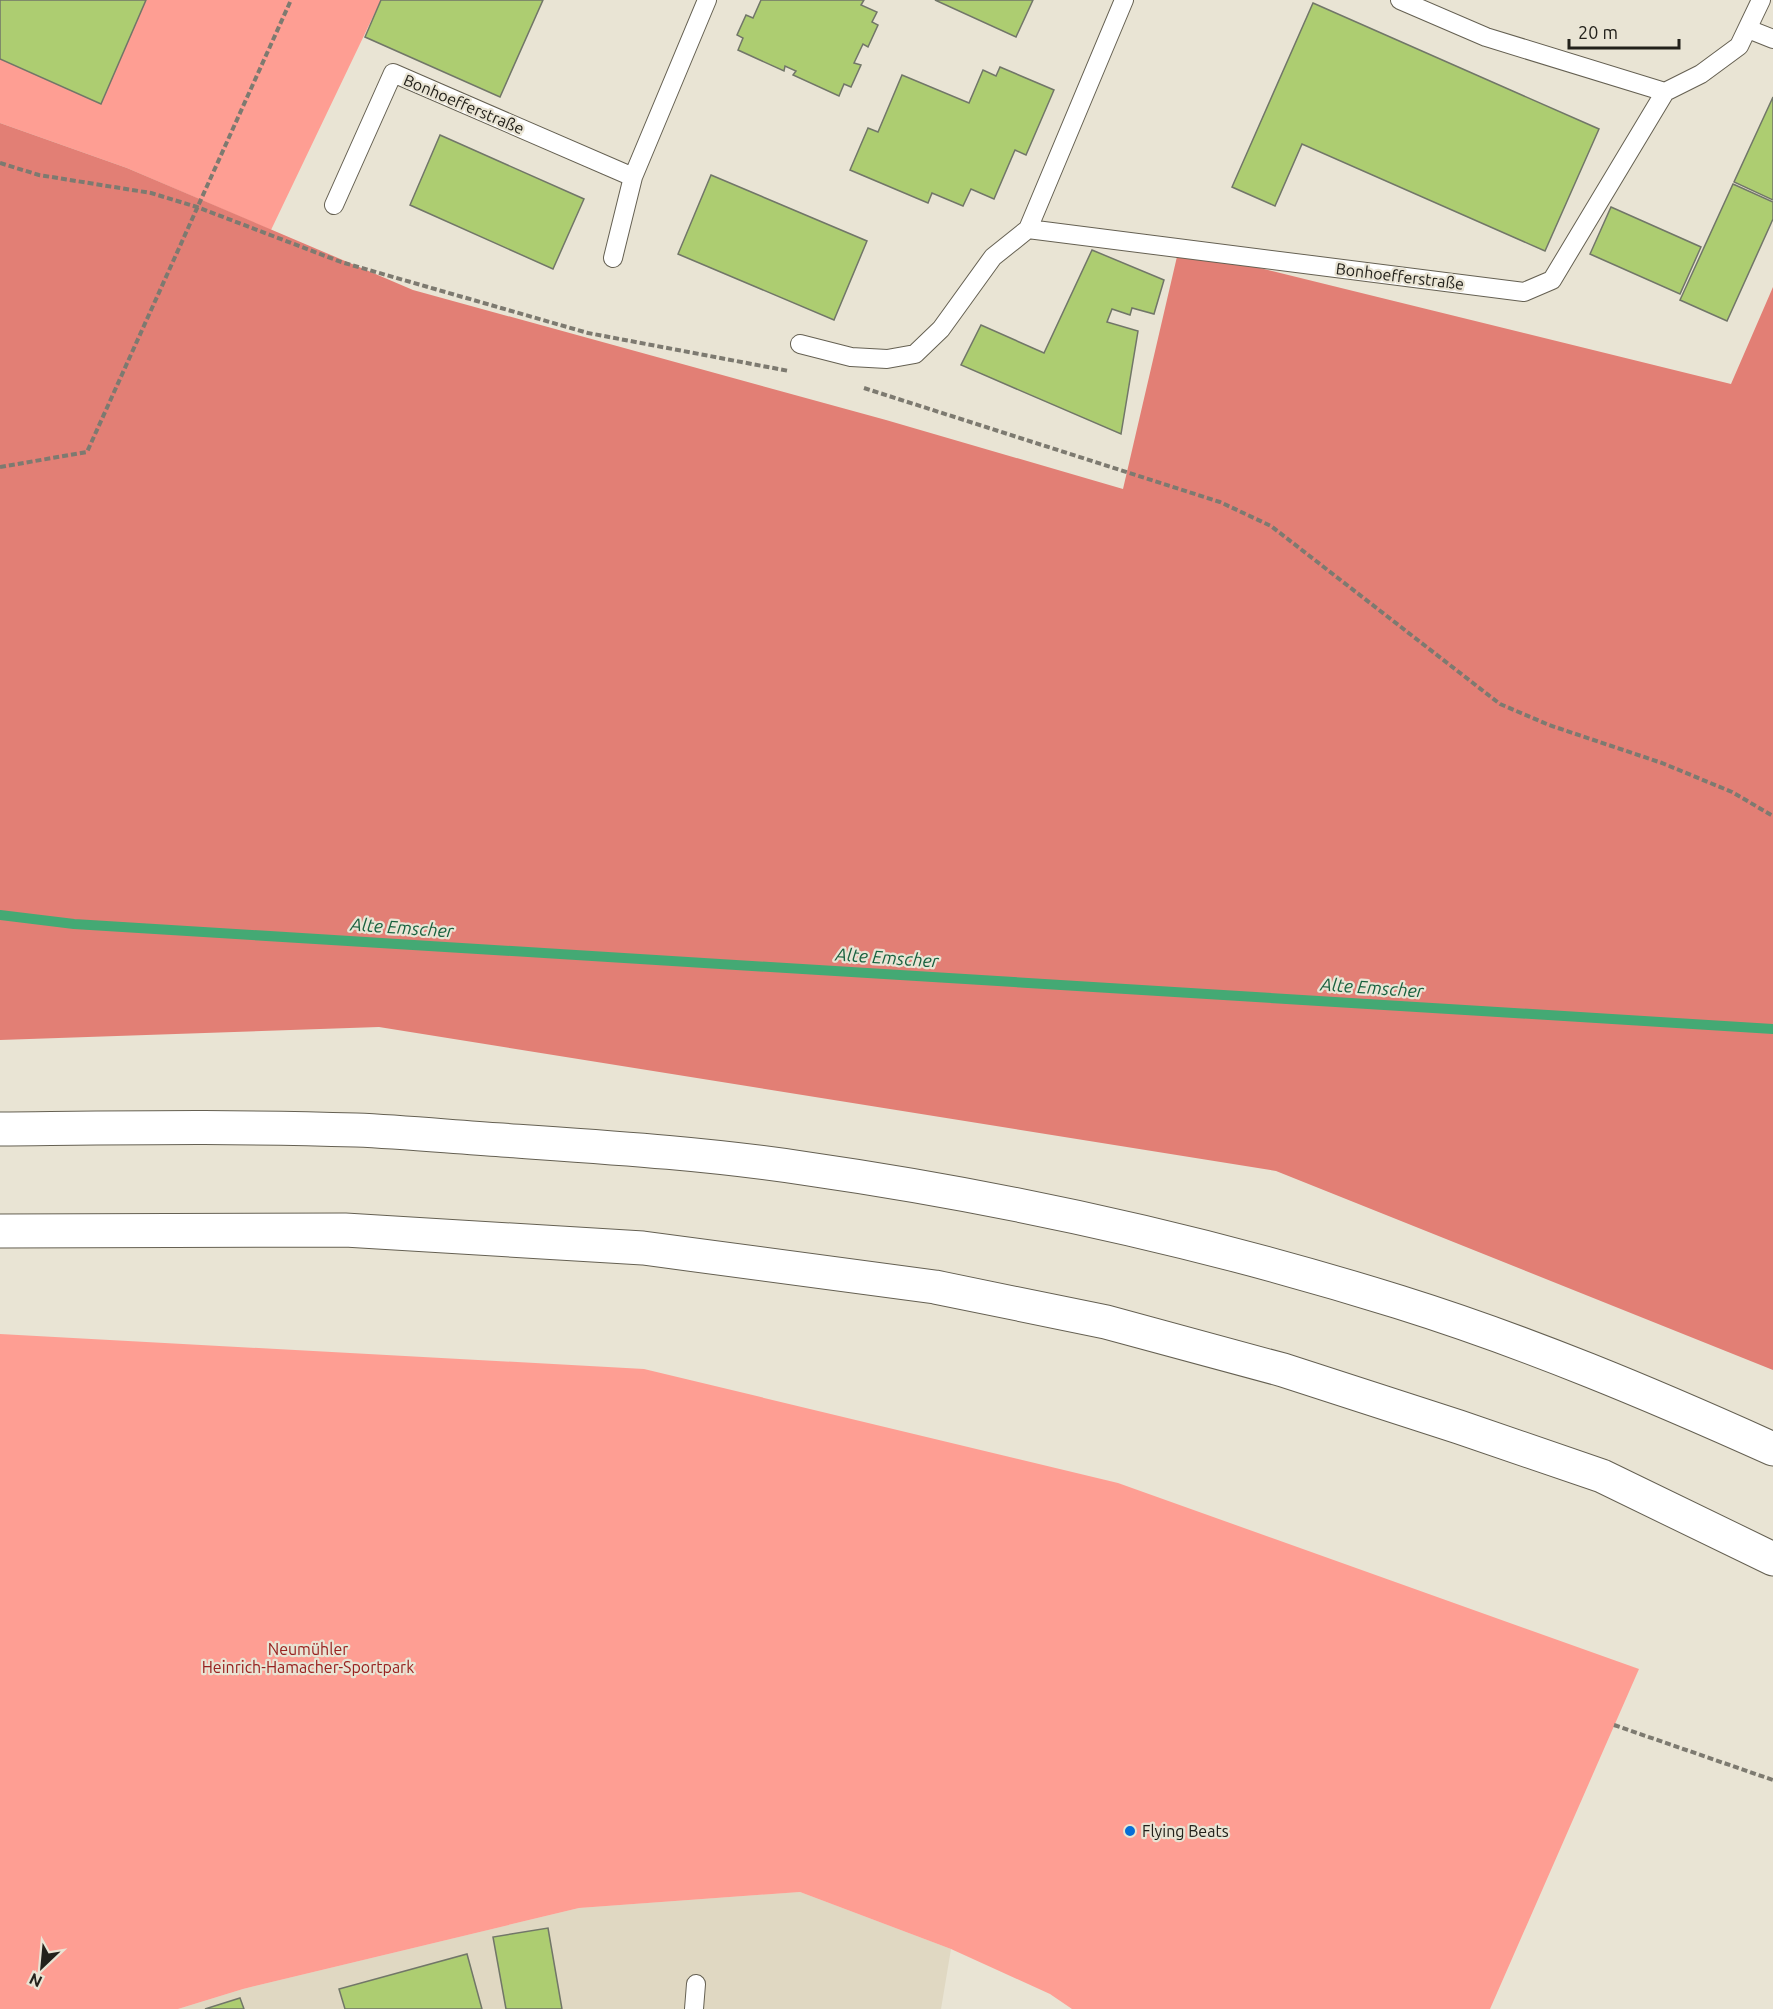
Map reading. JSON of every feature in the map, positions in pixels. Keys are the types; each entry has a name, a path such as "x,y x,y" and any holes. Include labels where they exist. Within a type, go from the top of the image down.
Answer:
{"highway":[{"path":"0,1130 138,1128 380,1131 645,1150 799,1167 952,1192 1133,1229 1304,1273 1402,1303 1497,1335 1657,1397 1773,1449"},
{"path":"0,1231 357,1231 644,1248 935,1287 1106,1322 1282,1370 1602,1476 1773,1559"}],"lane":[{"path":"613,258 633,177 706,0"},
{"path":"800,344 852,357 887,359 915,354 940,329 993,257 1028,229 1124,0"},
{"path":"1400,0 1486,37 1665,92 1701,74 1739,46 1761,0"},
{"path":"1748,28 1773,39"},
{"name":"Bonhoefferstraße","path":"334,205 393,74 633,177"},
{"name":"Bonhoefferstraße","path":"1028,229 1524,292 1552,280 1665,92"},
{"path":"694,2009 696,1984"}],"path":[{"path":"0,467 87,452 291,0"},
{"path":"0,164 39,175 151,193 197,207 341,262 588,333 794,372"},
{"path":"862,387 1220,502 1271,526 1500,704 1549,725 1662,763 1732,792 1773,816"},
{"path":"1614,1725 1773,1780"}],"shaded area":[{"path":"0,123 127,168 413,290 886,420 1123,489 1179,248 1731,384 1773,287 1773,1370 1276,1171 379,1027 0,1040"},
{"path":"800,1892 951,1949 941,2009 178,2009 243,1989 579,1908"}],"green space":[{"path":"0,0 381,0 271,230 127,168 0,123"},
{"name":"Neumühler Heinrich-Hamacher-Sportpark","path":"0,1334 644,1369 1118,1483 1639,1669 1490,2009 1072,2009 1050,1994 951,1949 800,1892 579,1908 243,1989 178,2009 0,2009"}],"building":[{"path":"0,0 146,0 101,104 0,59"},
{"path":"381,0 543,0 500,97 365,37"},
{"path":"761,0 864,0 861,5 877,12 872,22 878,25 868,47 863,44 854,63 861,65 851,87 844,84 839,96 793,75 796,71 785,66 784,71 738,50 743,38 737,35 746,15 753,18"},
{"path":"935,0 1033,0 1016,37"},
{"path":"1313,3 1599,129 1545,251 1302,144 1275,206 1232,187"},
{"path":"1000,67 1054,90 1026,155 1015,150 994,199 971,189 963,206 932,193 928,203 850,170 868,128 878,132 902,75 969,103 983,70 996,76"},
{"path":"1773,97 1773,200 1734,182"},
{"path":"440,135 584,199 553,269 410,205"},
{"path":"711,175 867,241 834,320 678,254"},
{"path":"1733,184 1773,202 1773,219 1727,321 1680,300"},
{"path":"1611,207 1701,247 1680,294 1590,254"},
{"path":"1092,250 1164,280 1154,314 1132,308 1130,315 1112,309 1107,322 1138,331 1121,434 961,365 981,325 1044,353"},
{"path":"548,1928 562,2009 506,2009 493,1937"},
{"path":"467,1954 482,2009 345,2009 339,1989"},
{"path":"240,1998 244,2009 205,2009"}],"waterway":[{"name":"Alte Emscher","path":"0,915 74,924 1773,1029"}],"place":[{"name":"Flying Beats","path":"1130,1831"}]}
